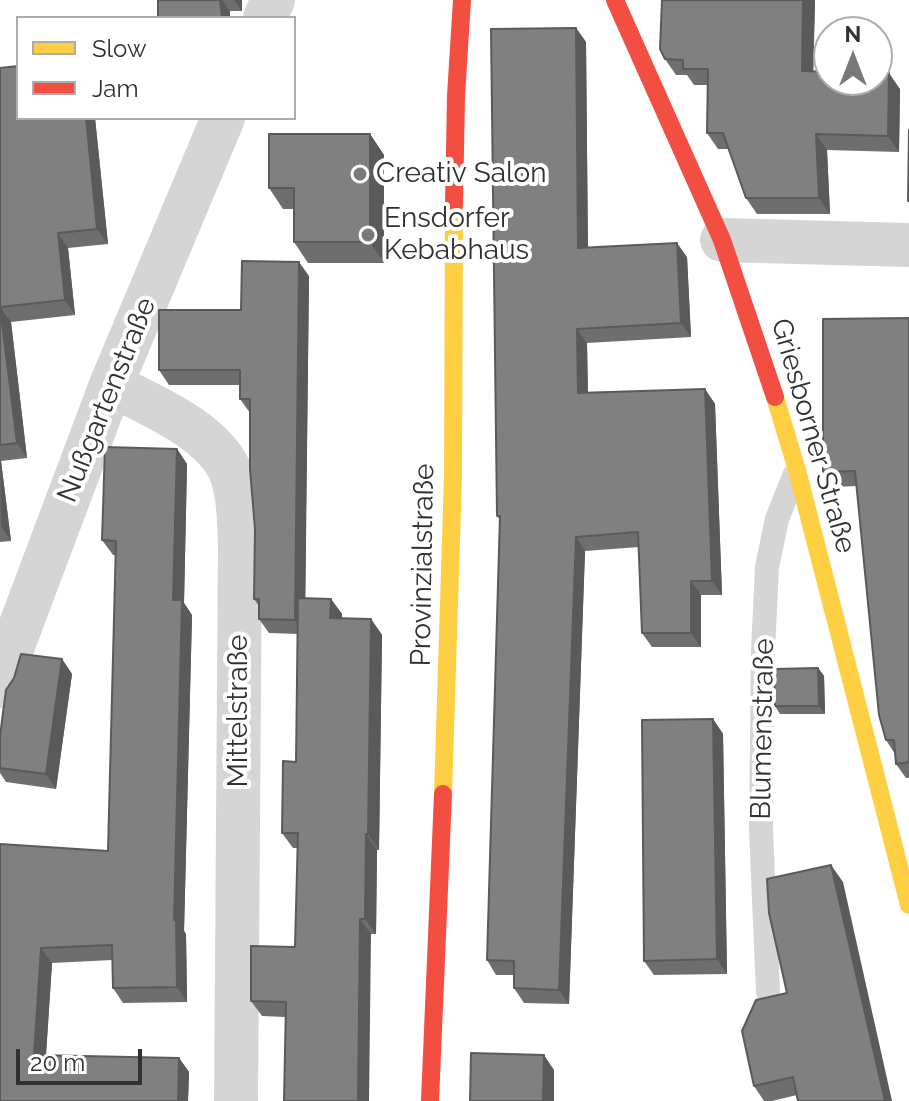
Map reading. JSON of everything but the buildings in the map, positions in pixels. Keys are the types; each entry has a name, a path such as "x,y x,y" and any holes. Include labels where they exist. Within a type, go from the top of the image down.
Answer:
{"main road":[{"name":"Provinzialstraße","path":"455,0 459,29"},
{"name":"Provinzialstraße","path":"430,1101 449,660 455,385 454,170 462,0"},
{"name":"Griesborner Straße","path":"615,0 722,240 764,362 899,820 909,905"}],"street":[{"name":"Nußgartenstraße","path":"0,686 111,385 222,120"},
{"path":"722,240 909,245"},
{"name":"Mittelstraße","path":"111,385 177,418 209,444 231,473 238,506 236,1101"}],"lane":[{"name":"Blumenstraße","path":"768,992 761,830 766,581 777,519 797,470"}],"traffic: slow":[{"path":"443,794 453,476 454,205"},
{"path":"775,397 797,470 909,905"}],"traffic: jam":[{"path":"454,205 462,0"},
{"path":"615,0 722,240 775,397"},
{"path":"430,1101 443,794"}],"place":[{"name":"Creativ Salon","path":"360,174"},
{"name":"Ensdorfer Kebabhaus","path":"368,235"}]}
